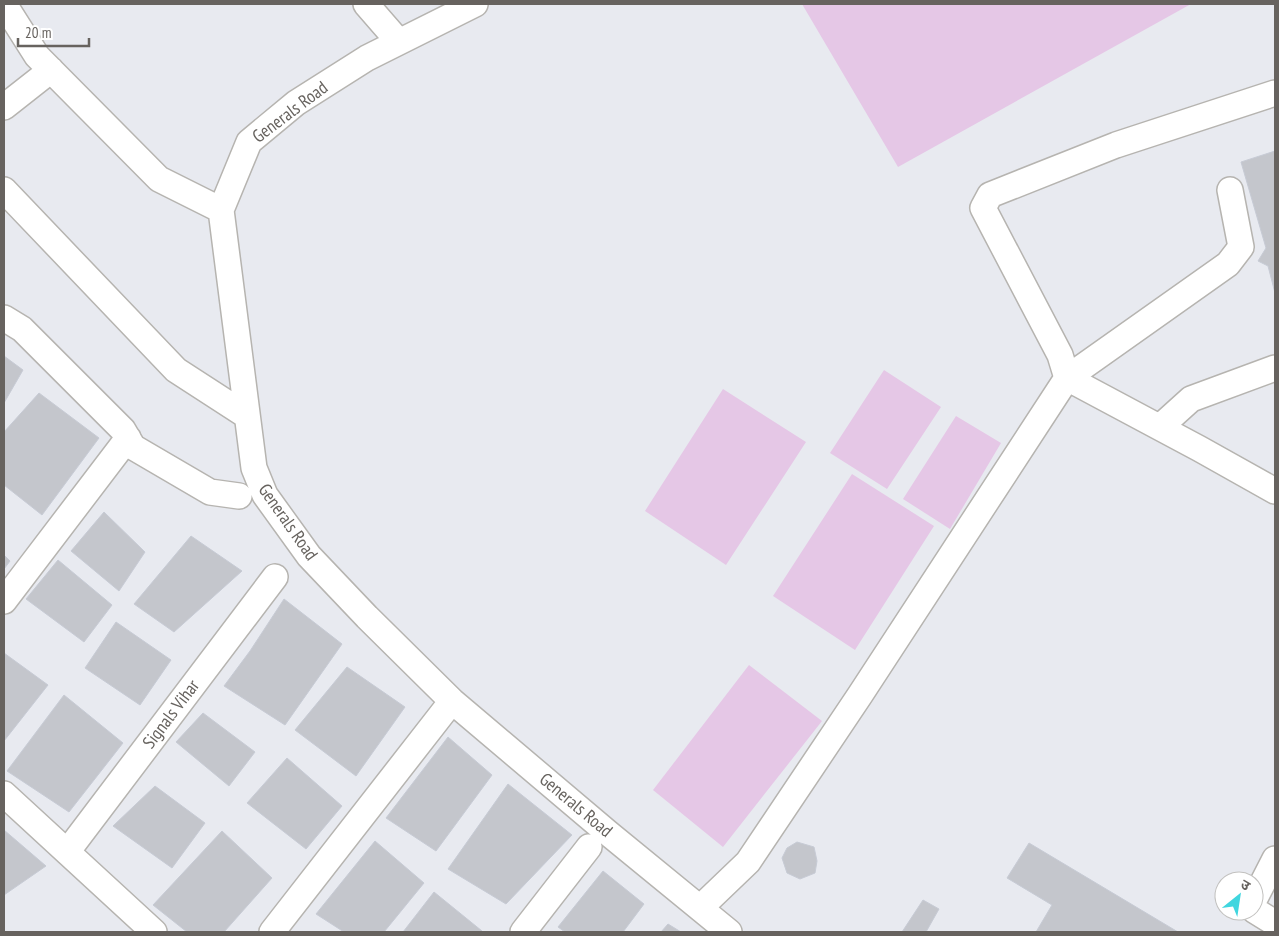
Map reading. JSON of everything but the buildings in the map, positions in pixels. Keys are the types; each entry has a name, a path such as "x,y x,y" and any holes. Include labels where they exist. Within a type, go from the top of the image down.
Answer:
{"street":[{"path":"4,4 37,56 160,179 221,210"},
{"path":"366,4 399,42"},
{"name":"Generals Road","path":"474,4 367,58 296,103 249,142 221,210 254,468 264,495 289,530 310,556 367,618 452,701 729,932"},
{"path":"4,107 50,70"},
{"path":"1275,93 1116,145 990,196 983,208 1060,355 1067,378 1275,491"},
{"path":"4,190 176,370 247,416"},
{"path":"700,908 748,862 1067,378 1228,264 1240,247 1230,190"},
{"path":"4,318 22,329 123,430 133,447 210,492 239,496"},
{"path":"1160,427 1190,399 1275,368"},
{"path":"4,601 128,438"},
{"name":"Signals Vihar","path":"67,852 275,576"},
{"path":"272,932 452,701"},
{"path":"4,794 154,932"},
{"path":"523,932 589,847"},
{"path":"1264,880 1275,859"},
{"path":"1264,916 1275,923"}],"shaded area":[{"path":"802,4 1191,4 898,167"},
{"path":"884,370 941,407 887,489 830,453"},
{"path":"723,389 806,442 726,565 645,511"},
{"path":"956,416 1001,443 950,529 903,499"},
{"path":"852,474 934,526 855,650 773,596"},
{"path":"749,665 822,721 723,847 653,790"}]}
